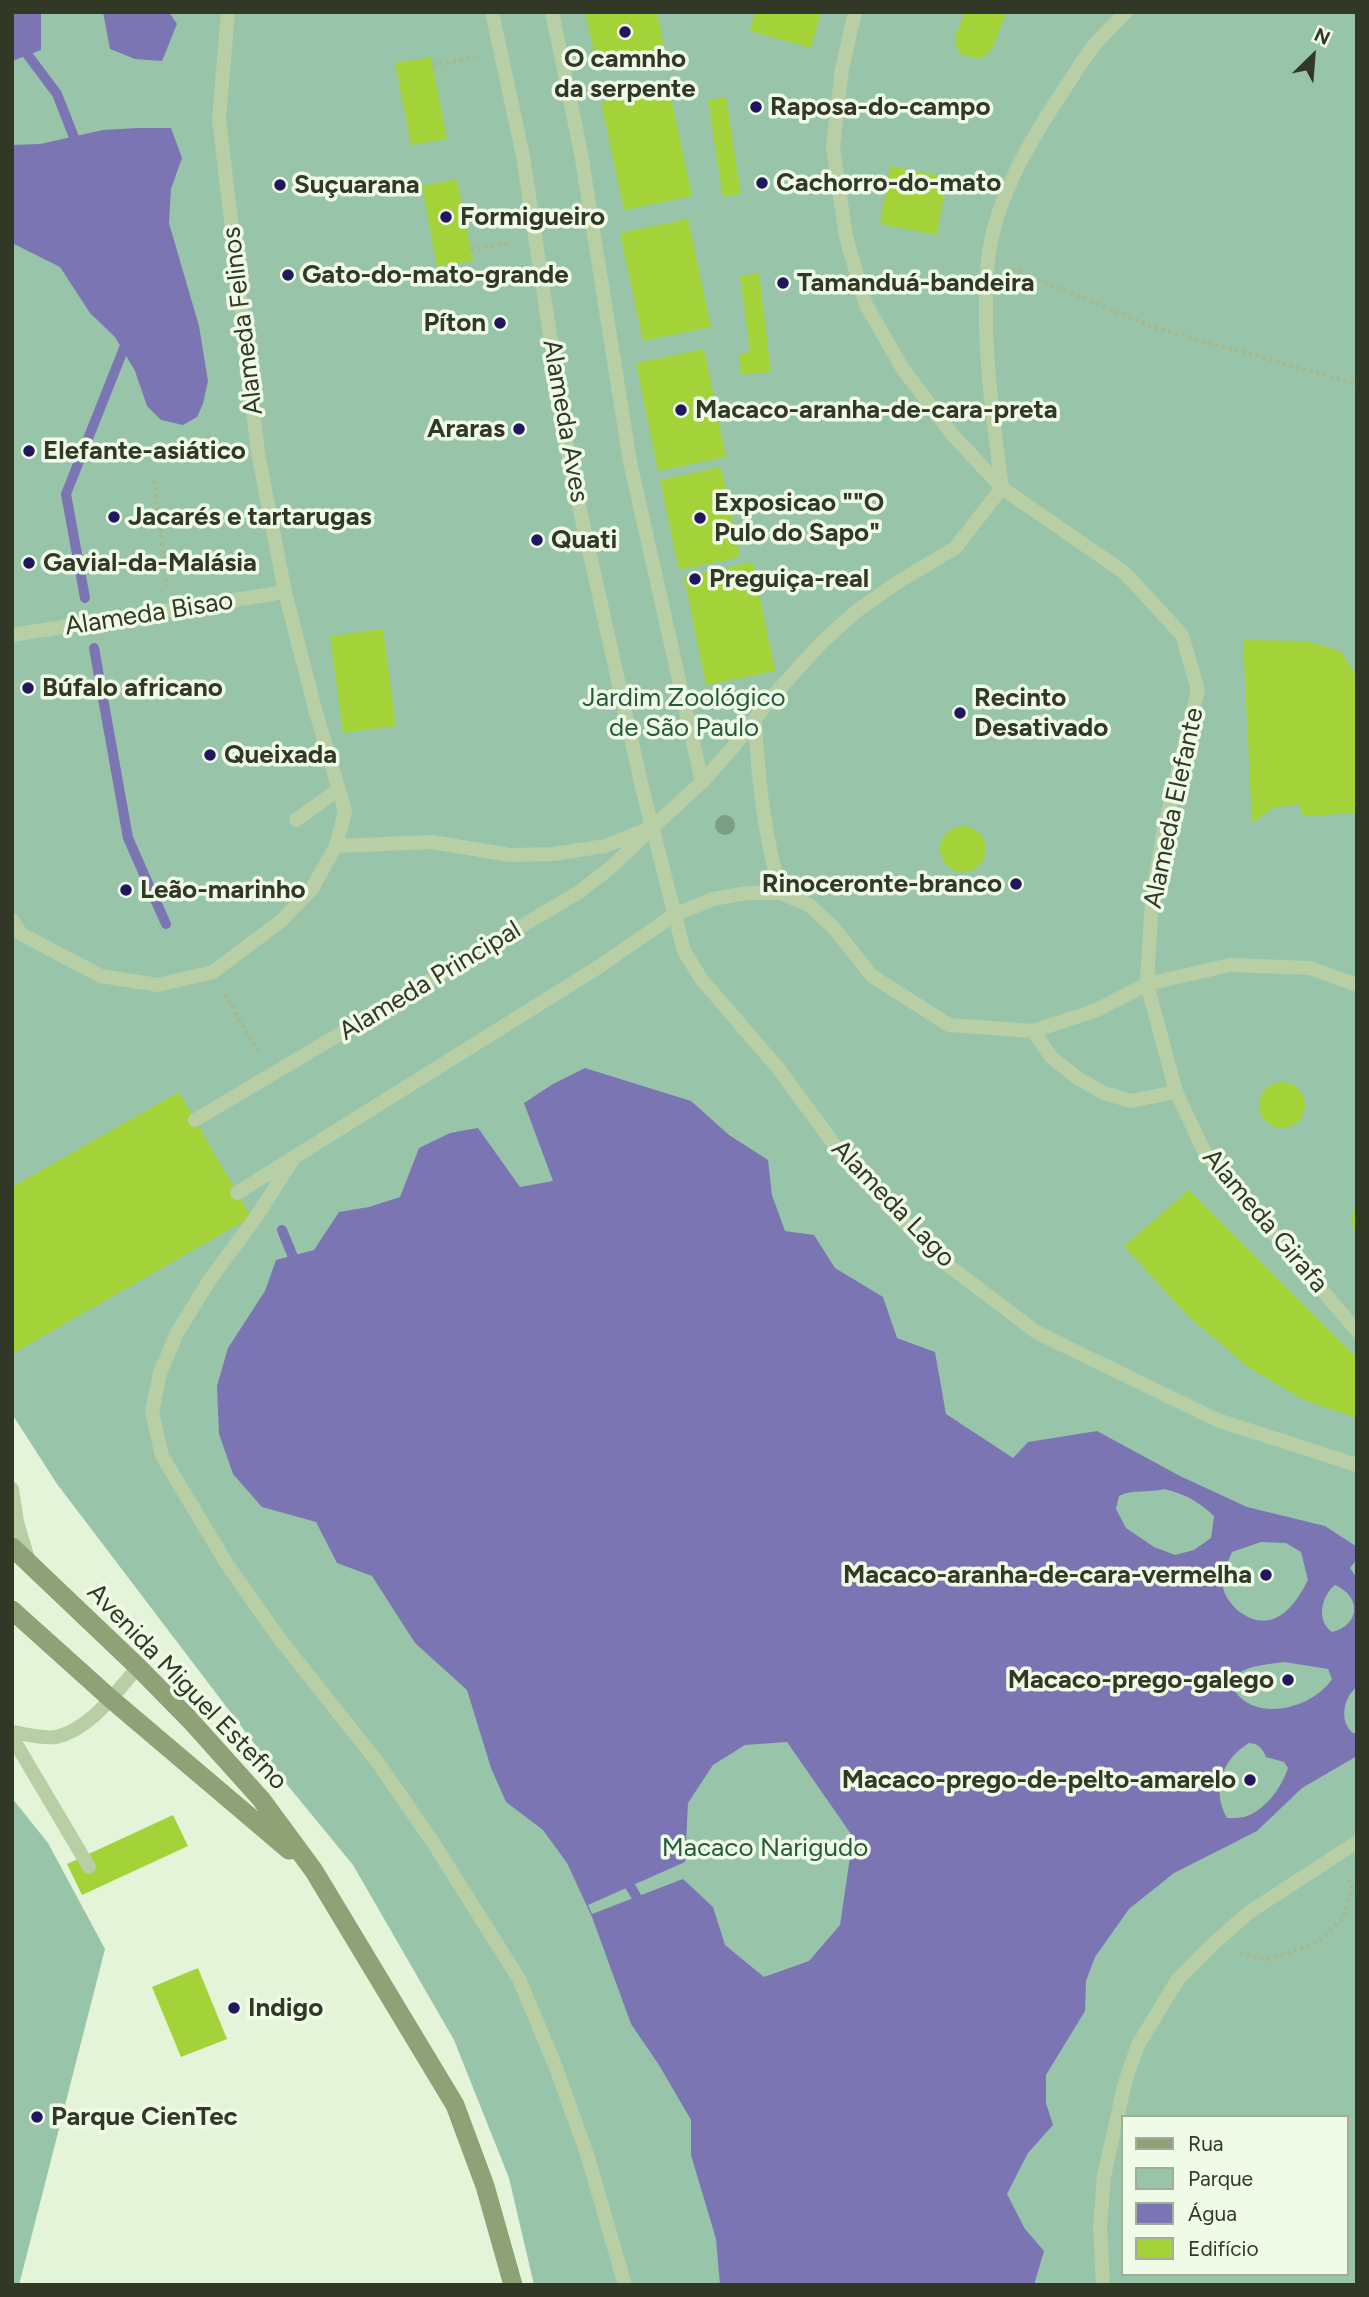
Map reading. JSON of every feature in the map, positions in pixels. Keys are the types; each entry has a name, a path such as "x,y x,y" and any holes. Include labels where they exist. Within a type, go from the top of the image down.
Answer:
{"main road":[{"name":"Avenida Miguel Estefno","path":"12,1547 190,1720 261,1799 314,1871 455,2105 485,2186 513,2285"},
{"name":"Avenida Miguel Estefno","path":"12,1610 111,1699 314,1871"}],"lane":[{"name":"Alameda Felinos","path":"213,972 289,913 311,890 336,846 345,811 314,709 285,592 258,453 219,118 228,12"},
{"name":"Alameda Aves","path":"492,12 523,156 569,461 653,827"},
{"path":"552,12 581,153 630,462 702,782"},
{"name":"Alameda Elefante","path":"855,12 842,69 833,147 846,237 866,305 903,369 952,434 1002,488 1125,573 1182,635 1198,690 1160,852 1152,899 1147,984"},
{"path":"336,846 432,842 510,855 554,854 605,846 653,827 702,782 822,642 858,610 955,548 1002,488 991,406 986,338 988,259 997,216 1016,173 1049,112 1095,44 1126,12"},
{"name":"Alameda Bisao","path":"12,635 285,592"},
{"path":"755,719 764,815 771,857 781,893"},
{"path":"296,820 339,789"},
{"name":"Alameda Lago","path":"653,827 684,951 702,981 778,1068 846,1162 936,1256 1036,1332 1217,1420 1357,1465"},
{"name":"Alameda Principal","path":"195,1120 579,892 609,869 653,827"},
{"path":"237,1193 597,968 674,915 713,900 746,892 781,893 809,905 872,976 949,1025 1033,1031 1097,1010 1147,984 1230,965 1310,968 1357,985"},
{"path":"12,920 21,934 101,976 158,985 213,972"},
{"name":"Alameda Girafa","path":"1147,984 1176,1092 1206,1155 1357,1331"},
{"path":"1033,1031 1051,1057 1079,1079 1104,1093 1131,1101 1176,1092"},
{"path":"294,1158 258,1214 209,1281 177,1333 160,1373 152,1412 162,1456 227,1564 279,1638 379,1764 436,1847 519,1979 555,2065 587,2154 625,2285"},
{"path":"12,1489 15,1518 29,1563"},
{"path":"12,1734 54,1737 82,1725 111,1699 138,1667"},
{"path":"12,1734 89,1867"},
{"path":"1103,2285 1100,2227 1104,2176 1125,2082 1138,2045 1178,1979 1211,1946 1248,1913 1357,1842"}],"path":[{"path":"432,65 501,53"},
{"path":"470,249 536,239"},
{"path":"988,259 1153,327 1357,384"},
{"path":"154,480 170,611"},
{"path":"213,972 271,1076"},
{"path":"1211,1946 1267,1960 1318,1941 1345,1917 1352,1888 1339,1854"}],"green space":[{"name":"Jardim Zoológico de São Paulo","path":"12,12 1357,12 1357,2285 534,2285 509,2178 454,2040 353,1865 266,1759 57,1484 12,1414"},
{"name":"Parque CienTec","path":"12,1798 48,1843 105,1949 19,2285 12,2285"}],"water":[{"path":"12,12 41,12 41,50 12,61"},
{"path":"103,12 169,12 177,24 162,61 135,59 110,49"},
{"path":"171,128 182,158 171,189 169,223 199,326 208,381 197,417 183,425 161,420 147,406 135,371 115,337 90,313 60,267 12,243 12,145 40,144 103,130"},
{"path":"585,1068 691,1101 729,1135 768,1160 772,1195 785,1231 814,1235 835,1268 883,1297 897,1338 935,1352 946,1414 1013,1458 1028,1442 1097,1431 1180,1476 1247,1507 1325,1526 1357,1547 1357,1559 1350,1568 1357,1578 1357,1687 1348,1697 1344,1716 1349,1728 1353,1733 1357,1733 1357,1756 1302,1788 1257,1831 1174,1873 1129,1909 1095,1957 1086,1981 1085,2011 1046,2075 1046,2103 1053,2125 1028,2153 1007,2194 1025,2229 1044,2251 1034,2285 720,2285 716,2239 691,2155 691,2120 631,2024 592,1917 567,1863 543,1830 506,1802 491,1768 467,1690 415,1643 372,1576 337,1563 316,1522 262,1507 233,1474 219,1434 217,1386 228,1348 265,1291 276,1260 314,1250 339,1212 369,1207 400,1197 419,1148 450,1133 478,1128 520,1187 553,1181 524,1103","holes":["1164,1489 1185,1496 1214,1516 1211,1538 1194,1550 1175,1555 1154,1547 1126,1528 1116,1509 1119,1496","1261,1542 1286,1543 1301,1552 1308,1580 1285,1612 1264,1621 1246,1616 1225,1595 1225,1568 1232,1552","1335,1585 1344,1590 1353,1603 1353,1617 1342,1628 1332,1632 1322,1615 1326,1595","1284,1662 1328,1669 1332,1679 1310,1699 1280,1709 1264,1708 1250,1704 1238,1696 1230,1682 1240,1672 1261,1665","787,1742 853,1837 840,1925 809,1961 764,1977 725,1945 713,1907 683,1879 592,1914 588,1905 685,1862 688,1803 713,1765 745,1745","1249,1743 1260,1747 1266,1757 1284,1762 1288,1768 1282,1783 1266,1804 1244,1817 1227,1818 1222,1807 1222,1776 1232,1758"]}],"building":[{"name":"O camnho da serpente","path":"585,12 657,12 665,51 597,65"},
{"path":"755,12 821,12 811,48 750,31"},
{"path":"965,12 1007,12 992,49 981,59 962,55 955,45 956,34"},
{"path":"431,57 447,139 411,145 395,63"},
{"path":"669,88 692,196 624,210 601,102"},
{"path":"726,97 741,194 723,197 708,100"},
{"path":"890,166 947,177 937,235 880,224"},
{"name":"Formigueiro","path":"457,179 473,261 437,267 422,186"},
{"path":"688,219 711,327 643,341 620,233"},
{"path":"759,273 771,372 741,375 739,354 750,352 740,276"},
{"name":"Macaco-aranha-de-cara-preta","path":"704,349 726,457 658,471 636,363"},
{"name":"Exposicao \"\"O Pulo do Sapo\"","path":"721,467 740,557 679,570 660,480"},
{"path":"753,562 775,671 706,685 684,577"},
{"path":"383,629 396,726 343,733 330,636"},
{"path":"1243,640 1306,641 1341,651 1357,678 1357,813 1303,816 1299,804 1273,808 1252,823"},
{"path":"963,826 979,833 986,849 979,865 963,872 947,865 940,849 947,833"},
{"path":"1282,1082 1298,1089 1305,1105 1298,1121 1282,1128 1266,1121 1259,1105 1266,1089"},
{"path":"179,1092 251,1217 12,1354 12,1187"},
{"path":"1189,1190 1357,1358 1357,1418 1304,1400 1248,1367 1188,1316 1124,1246"},
{"path":"1357,1202 1357,1238 1351,1220"},
{"path":"173,1815 188,1846 82,1895 67,1864"},
{"path":"198,1968 227,2039 181,2057 152,1987"}],"waterway":[{"path":"12,34 57,94 79,150"},
{"path":"85,598 66,494 128,338"},
{"path":"94,648 128,838 166,924"},
{"path":"282,1230 298,1269"},
{"path":"623,1874 643,1908"}],"place":[{"name":"O camnho da serpente","path":"625,32"},
{"name":"Raposa-do-campo","path":"756,107"},
{"name":"Cachorro-do-mato","path":"762,183"},
{"name":"Suçuarana","path":"280,185"},
{"name":"Formigueiro","path":"446,217"},
{"name":"Gato-do-mato-grande","path":"288,275"},
{"name":"Tamanduá-bandeira","path":"783,283"},
{"name":"Píton","path":"500,323"},
{"name":"Macaco-aranha-de-cara-preta","path":"681,410"},
{"name":"Araras","path":"519,429"},
{"name":"Elefante-asiático","path":"29,451"},
{"name":"Jacarés e tartarugas","path":"114,517"},
{"name":"Exposicao \"\"O Pulo do Sapo\"","path":"700,518"},
{"name":"Quati","path":"537,540"},
{"name":"Gavial-da-Malásia","path":"29,563"},
{"name":"Preguiça-real","path":"695,579"},
{"name":"Búfalo africano","path":"28,688"},
{"name":"Recinto Desativado","path":"960,713"},
{"name":"Queixada","path":"210,755"},
{"name":"Rinoceronte-branco","path":"1016,884"},
{"name":"Leão-marinho","path":"126,890"},
{"name":"Macaco-aranha-de-cara-vermelha","path":"1266,1575"},
{"name":"Macaco-prego-galego","path":"1288,1680"},
{"name":"Macaco-prego-de-pelto-amarelo","path":"1250,1780"},
{"name":"Indigo","path":"234,2008"},
{"name":"Parque CienTec","path":"37,2117"}],"park label":[{"name":"Macaco Narigudo","path":"765,1848"}]}
